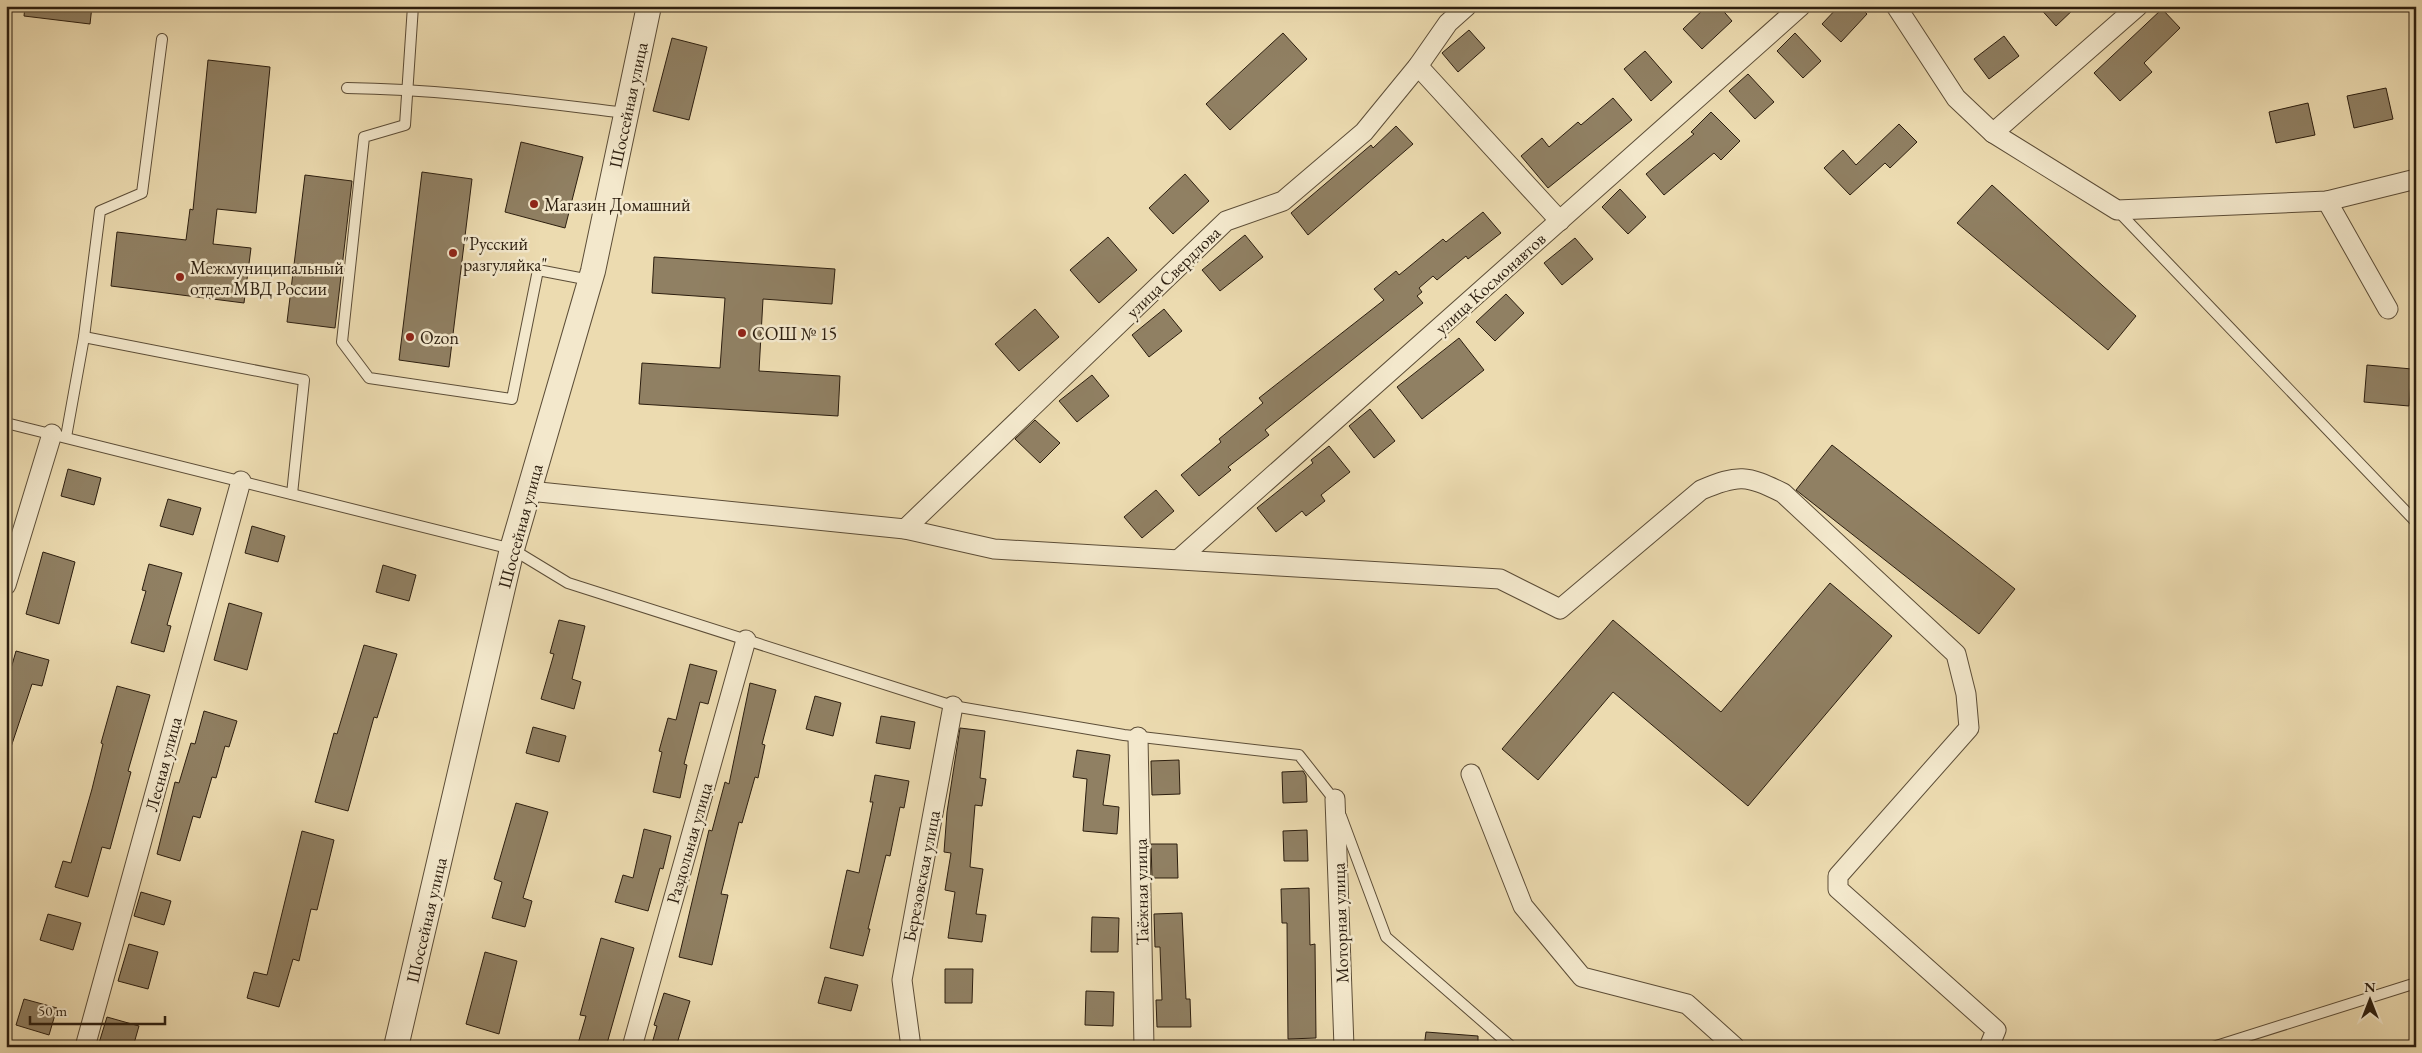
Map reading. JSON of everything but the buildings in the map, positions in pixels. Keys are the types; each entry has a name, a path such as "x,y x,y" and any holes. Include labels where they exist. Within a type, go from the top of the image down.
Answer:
{"street":[{"name":"Шоссейная улица","path":"396,1047 512,549 590,280 649,6"},
{"name":"улица Космонавтов","path":"1179,560 1801,6"},
{"path":"1896,6 1956,98 1993,133 2117,210 2327,202 2416,179"},
{"path":"1993,133 2138,6"},
{"name":"улица Свердлова","path":"905,529 1226,221 1283,201 1364,132 1418,66 1456,10"},
{"path":"1418,66 1560,221"},
{"path":"2327,202 2388,309"},
{"path":"6,585 59,436"},
{"path":"529,491 905,529 994,549 1500,579 1560,609 1701,490 1728,478 1756,480 1783,493 1956,654 1966,694 1969,728 1838,876 1838,889 1996,1030 1989,1047"},
{"name":"Лесная улица","path":"85,1047 241,481"},
{"name":"Раздольная улица","path":"632,1047 746,640"},
{"name":"Березовская улица","path":"911,1047 902,980 953,706"},
{"name":"Таёжная улица","path":"1138,736 1144,1047"},
{"path":"1471,774 1523,906 1582,977 1687,1004 1736,1047"},
{"name":"Моторная улица","path":"1335,799 1344,1047"}],"lane":[{"path":"412,6 405,125 364,137 342,342 369,378 512,399 538,270 590,280"},
{"path":"59,436 84,337 100,211 142,193 162,39"},
{"path":"348,88 408,88 626,113"},
{"path":"2117,210 2416,522"},
{"path":"84,337 304,380 292,494"},
{"path":"6,423 512,549 568,583 953,706 1138,736 1299,754 1335,799 1386,937 1512,1047"},
{"path":"2213,1047 2416,984"}],"place":[{"name":"Магазин Домашний","path":"534,204"},
{"name":"\"Русский разгуляйка\"","path":"453,253"},
{"name":"Межмуниципальный отдел МВД России","path":"180,277"},
{"name":"СОШ № 15","path":"742,333"},
{"name":"Ozon","path":"410,337"}]}
